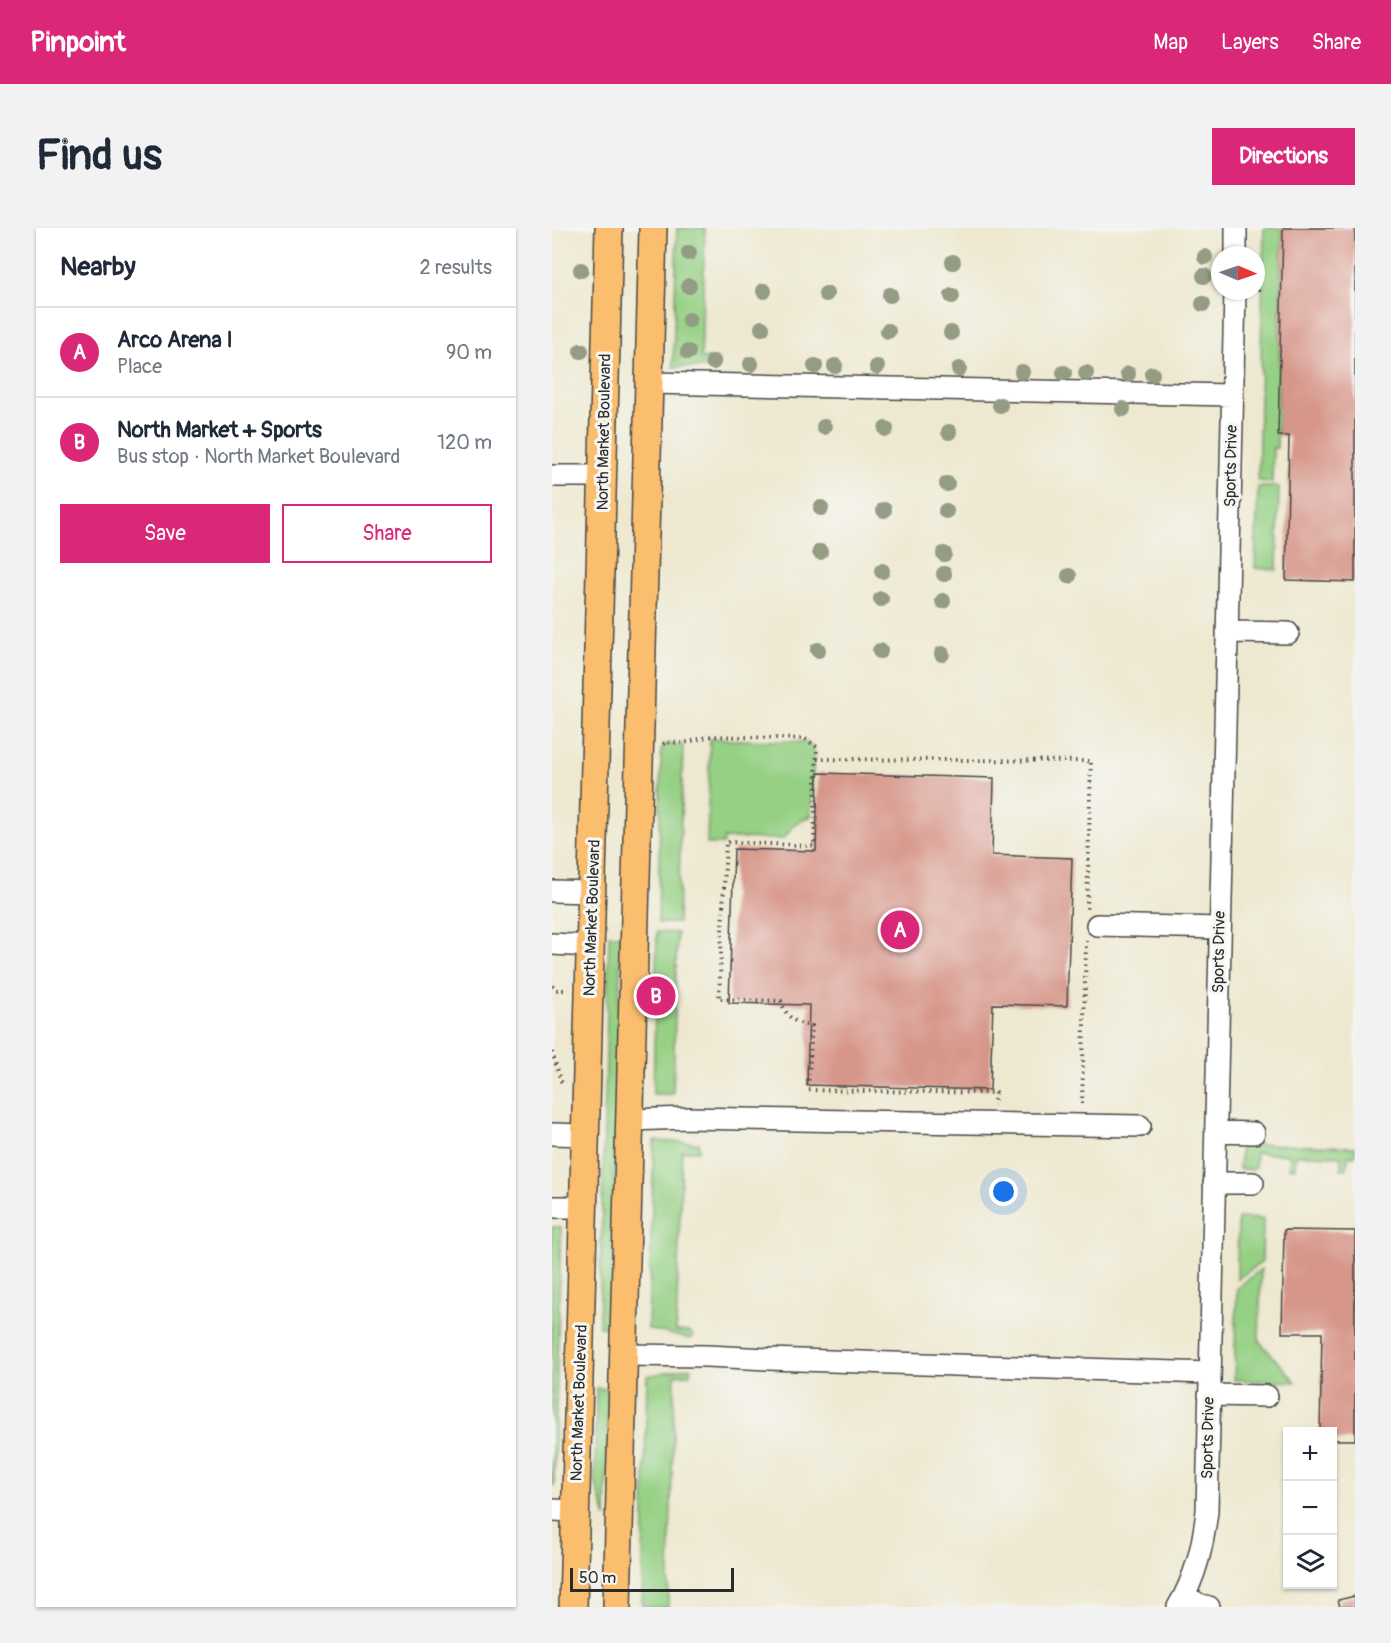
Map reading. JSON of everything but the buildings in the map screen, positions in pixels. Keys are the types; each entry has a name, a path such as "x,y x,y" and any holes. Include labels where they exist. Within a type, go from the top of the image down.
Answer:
{"main road":[{"name":"North Market Boulevard","path":"573,1607 564,1511 587,1136 609,228"},
{"path":"617,1607 653,228"}],"street":[{"path":"1236,228 1236,246"},
{"name":"Sports Drive","path":"1181,1601 1196,1570 1204,1538 1207,1511 1235,300"},
{"path":"649,383 1232,395"},
{"path":"552,476 602,476"},
{"path":"1227,632 1288,633"},
{"path":"552,891 593,892"},
{"path":"1090,925 1220,928"},
{"path":"552,944 591,946"},
{"path":"630,1120 687,1118 1140,1126"},
{"path":"1216,1132 1254,1133"},
{"path":"552,1134 587,1136"},
{"path":"1214,1183 1253,1183"},
{"path":"552,1207 584,1207"},
{"path":"624,1355 1210,1373"},
{"path":"1209,1395 1267,1396"},
{"path":"1181,1601 1209,1607"}],"path":[{"path":"659,749 666,742 684,742 711,736 806,739 817,747 814,846 726,842 719,999 781,1001 784,1012 793,1020 801,1025 812,1026 808,1090 995,1093 994,1112"},
{"path":"817,759 1091,761 1090,925 1081,1113"},
{"path":"552,986 556,990 570,990"},
{"path":"552,1052 563,1089 567,1089"}],"green space":[{"path":"677,228 705,228 701,358 718,360 716,368 673,367"},
{"path":"1264,228 1282,228 1277,448 1273,448 1272,482 1258,481 1262,300 1265,300"},
{"path":"1258,487 1279,487 1277,570 1255,568"},
{"path":"710,739 806,742 814,749 811,816 796,823 783,839 724,838 723,844 707,844"},
{"path":"665,744 683,745 678,923 658,923 661,750"},
{"path":"657,932 677,933 673,1094 653,1094"},
{"path":"609,935 621,935 611,1328 599,1327"},
{"path":"654,1141 699,1143 699,1151 682,1151 676,1331 690,1332 693,1336 690,1339 648,1329"},
{"path":"1241,1144 1355,1147 1355,1156 1348,1156 1347,1169 1341,1169 1341,1156 1296,1155 1295,1168 1289,1168 1290,1155 1256,1153 1255,1167 1252,1170 1239,1169"},
{"path":"1238,1218 1263,1219 1262,1262 1237,1279"},
{"path":"552,1227 561,1227 554,1486 552,1485"},
{"path":"1261,1269 1259,1341 1296,1382 1234,1380 1237,1288"},
{"path":"691,1367 690,1374 675,1375 668,1607 642,1607 647,1376"},
{"path":"596,1388 608,1389 606,1518 595,1480"}],"place":[{"name":"Arco Arena I","path":"900,930"},
{"name":"North Market + Sports","path":"656,996"}]}
